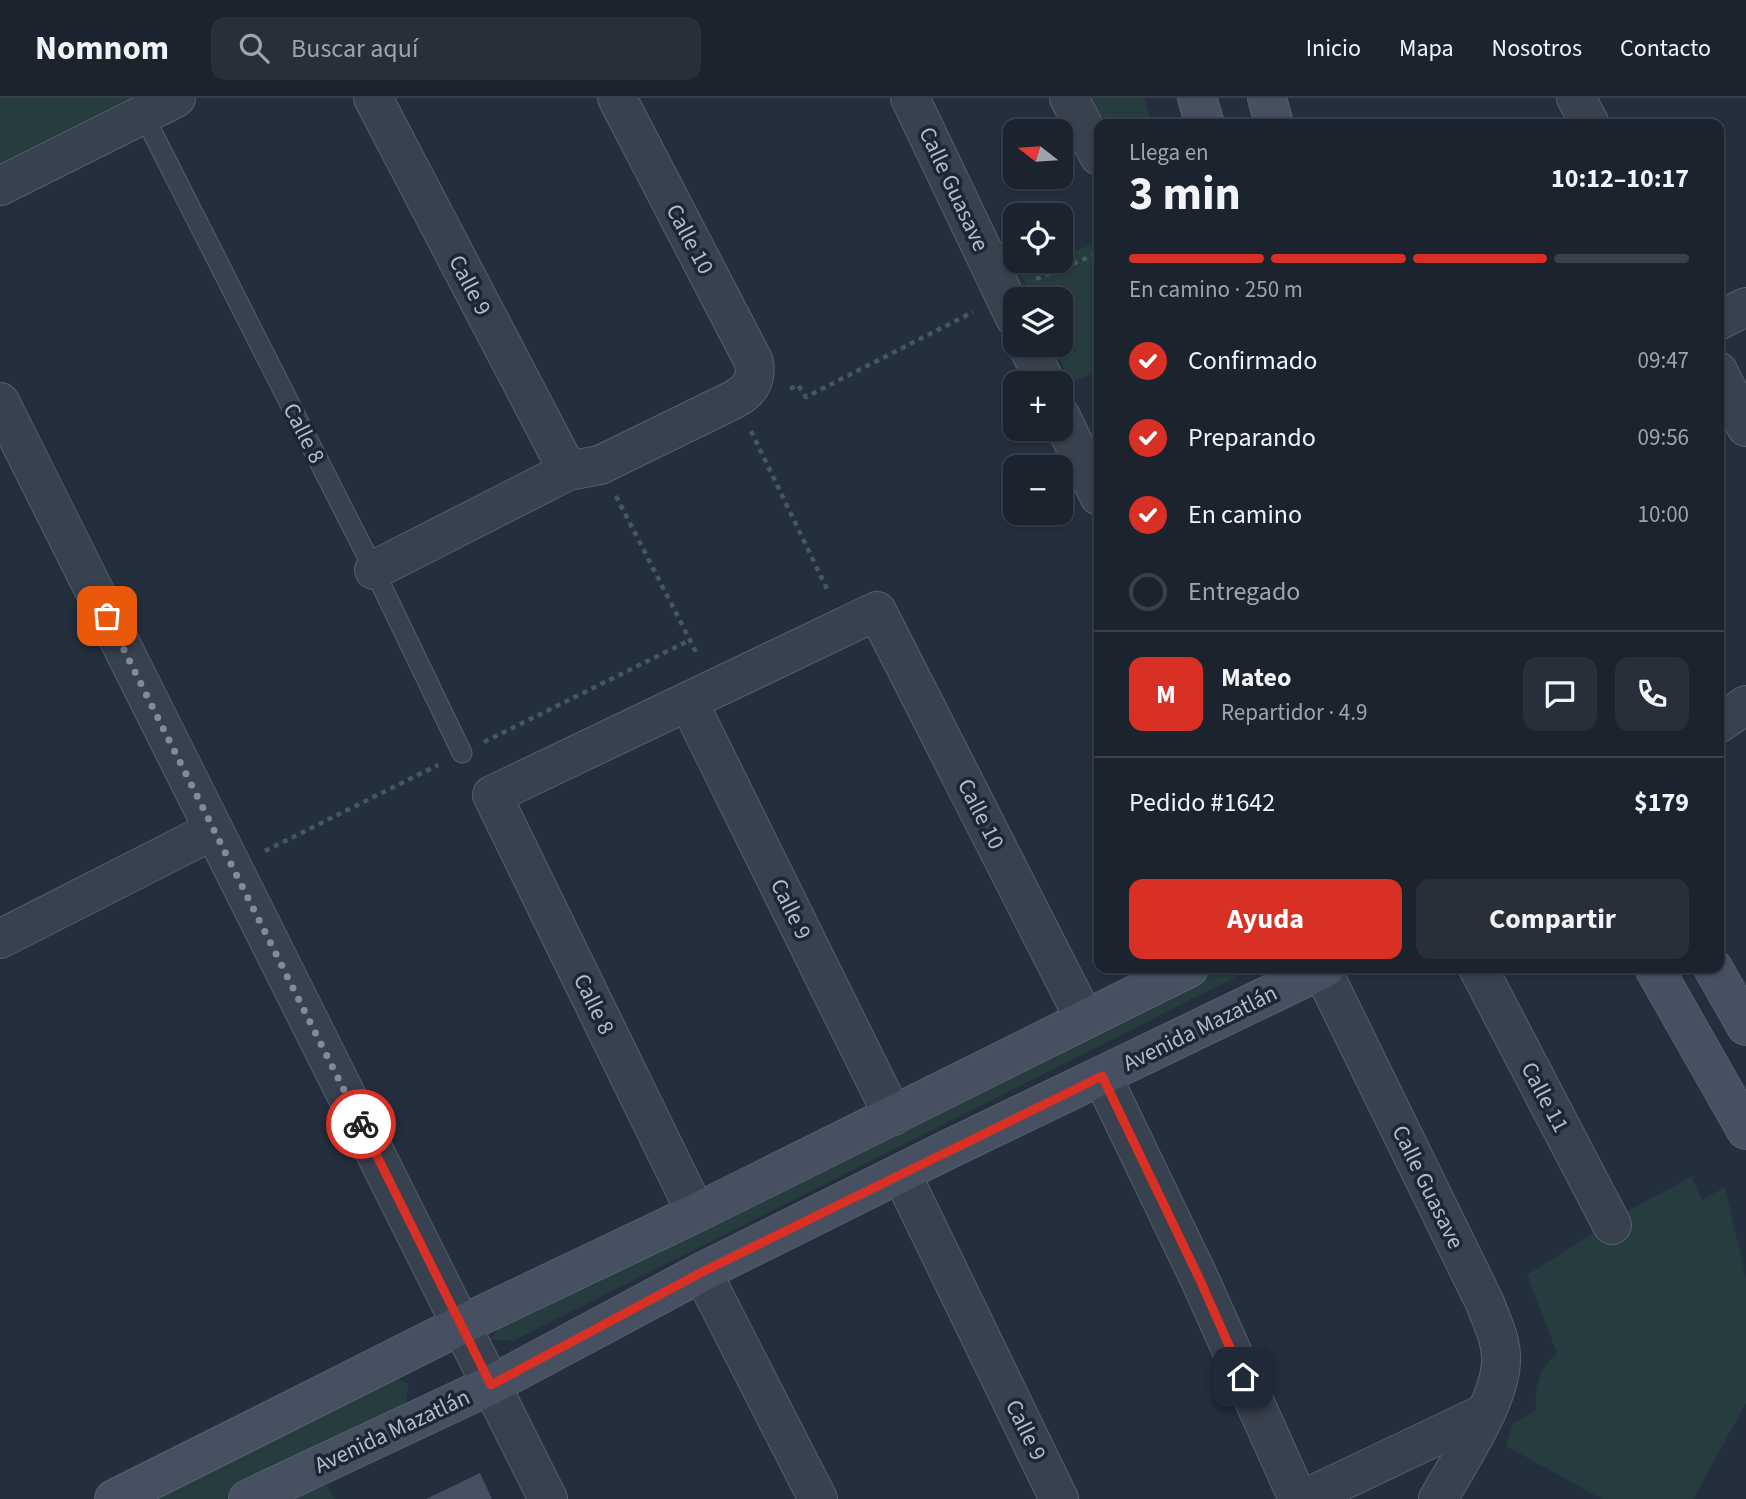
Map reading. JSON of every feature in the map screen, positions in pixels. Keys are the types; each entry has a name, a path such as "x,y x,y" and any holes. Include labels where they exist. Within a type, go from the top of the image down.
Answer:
{"street":[{"name":"Calle 9","path":"373,98 584,468"},
{"name":"Calle 10","path":"617,98 754,362 758,391"},
{"name":"Calle Guasave","path":"911,98 1003,293"},
{"path":"1069,98 1094,146"},
{"path":"1197,98 1203,119"},
{"path":"1267,98 1273,119"},
{"path":"1576,98 1587,119"},
{"path":"0,186 159,106"},
{"path":"1724,318 1746,307"},
{"path":"1724,383 1746,427"},
{"path":"374,570 584,468 758,391"},
{"path":"0,402 548,1499"},
{"path":"1073,441 1094,486"},
{"path":"702,695 861,618"},
{"name":"Calle 10","path":"861,618 1084,1018"},
{"name":"Calle 9","path":"702,695 894,1116"},
{"name":"Calle 8","path":"696,1213 492,795 702,695"},
{"path":"1724,720 1746,705"},
{"path":"0,939 214,830"},
{"path":"114,1499 461,1325 894,1116 1084,1018 1178,973"},
{"name":"Avenida Mazatlán","path":"248,1499 491,1385 702,1272 1313,973"},
{"name":"Calle Guasave","path":"1325,973 1485,1303 1497,1335 1501,1361 1496,1386 1485,1413 1438,1499"},
{"name":"Calle 11","path":"1481,973 1612,1226"},
{"path":"1657,973 1746,1130"},
{"path":"1716,973 1746,1026"},
{"path":"1102,1076 1200,1280 1298,1499"},
{"name":"Calle 9","path":"901,1173 1059,1499"},
{"path":"702,1272 818,1499"},
{"path":"1304,1499 1485,1413"}],"lane":[{"name":"Calle 8","path":"159,106 462,753"}],"path":[{"path":"1041,287 1094,256"},
{"path":"861,618 758,391 798,385 806,397 970,313 1003,307"},
{"path":"584,468 702,695"}],"green space":[{"path":"0,98 174,98 0,184"},
{"path":"1057,98 1144,98 1150,119 1094,119 1094,169 1073,129 1073,119 1068,119"},
{"path":"1094,243 1094,372 1073,382 1073,371 1065,371 1059,357 1073,357 1073,287 1027,287 1021,275 1073,273 1073,253"},
{"path":"1202,973 1244,973 513,1341 490,1339 503,1324"},
{"path":"1691,1177 1702,1200 1725,1187 1746,1279 1746,1403 1693,1499 1602,1499 1506,1446 1513,1423 1537,1410 1539,1378 1546,1364 1557,1353 1527,1275 1628,1211"},
{"path":"388,1374 409,1384 405,1408 224,1499 138,1499"},
{"path":"326,1482 334,1499 292,1499"}],"building":[{"path":"480,1473 492,1499 426,1499"}],"way so far":[{"path":"107,616 361,1124"}],"route":[{"path":"361,1124 491,1385 702,1272 1102,1076 1200,1280 1243,1377"}]}
